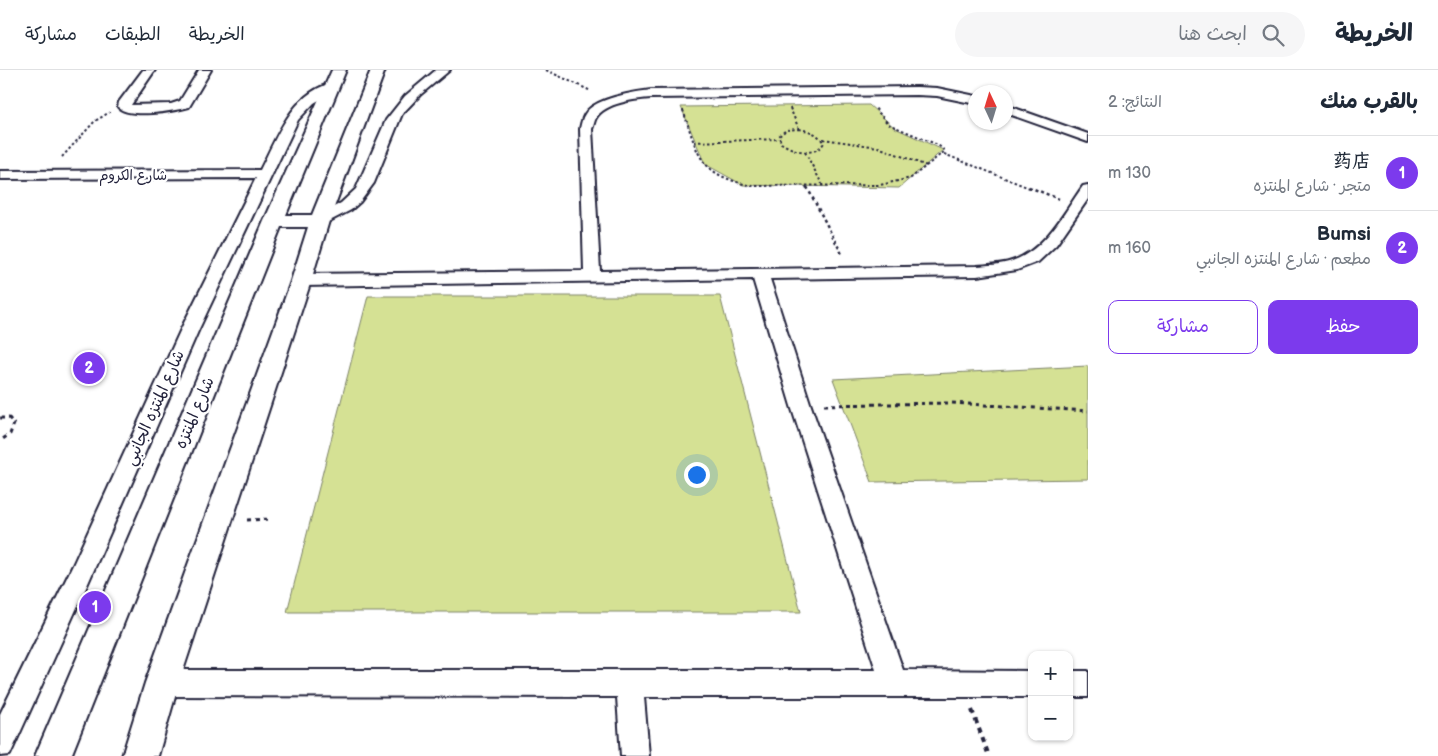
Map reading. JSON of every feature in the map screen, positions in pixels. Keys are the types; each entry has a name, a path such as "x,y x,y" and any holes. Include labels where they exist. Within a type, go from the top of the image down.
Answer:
{"street":[{"path":"149,70 125,102 124,107 128,109 172,108 185,104 205,70"},
{"path":"140,756 162,682 301,280 319,221 378,70"},
{"path":"274,221 319,221 341,211 357,199 366,186 392,121 408,99 444,70"},
{"name":"شارع المنتزه الجانبي","path":"0,745 81,573 190,329 292,119 301,107 336,78"},
{"name":"شارع المنتزه","path":"53,756 274,221 336,78"},
{"path":"592,276 586,129 591,114 613,102 627,97 677,93 863,91 937,92 968,98"},
{"path":"1013,111 1088,138"},
{"name":"شارع الكروم","path":"0,176 266,174"},
{"path":"301,280 977,271 1002,269 1023,263 1039,254 1088,189"},
{"path":"760,274 801,406 894,684"},
{"path":"162,682 1028,684"},
{"path":"630,683 635,756"},
{"path":"1073,684 1088,684"}],"path":[{"path":"546,70 613,102"},
{"path":"863,91 888,124 943,148 944,154"},
{"path":"677,93 700,161 708,170 720,177 752,186 880,185 896,183 911,178 944,154"},
{"path":"45,175 95,121 103,115 124,107"},
{"path":"779,139 782,132 799,129 814,132 823,139 878,147 927,166"},
{"path":"694,142 779,139"},
{"path":"779,139 785,146 805,152 819,150 824,143 823,139"},
{"path":"805,152 823,186"},
{"path":"944,154 1076,206"},
{"path":"806,186 851,272"},
{"path":"801,406 959,404 1088,411"},
{"path":"0,418 8,418 14,424 10,434 0,441"},
{"path":"962,684 989,756"}],"green space":[{"path":"869,105 895,128 943,150 899,188 743,185 705,164 681,107"},
{"path":"368,296 720,296 801,612 287,612"},
{"path":"1088,366 1088,479 872,482 833,379"}],"place":[{"name":"Bumsi","path":"89,368"},
{"name":"药店","path":"95,607"}]}
